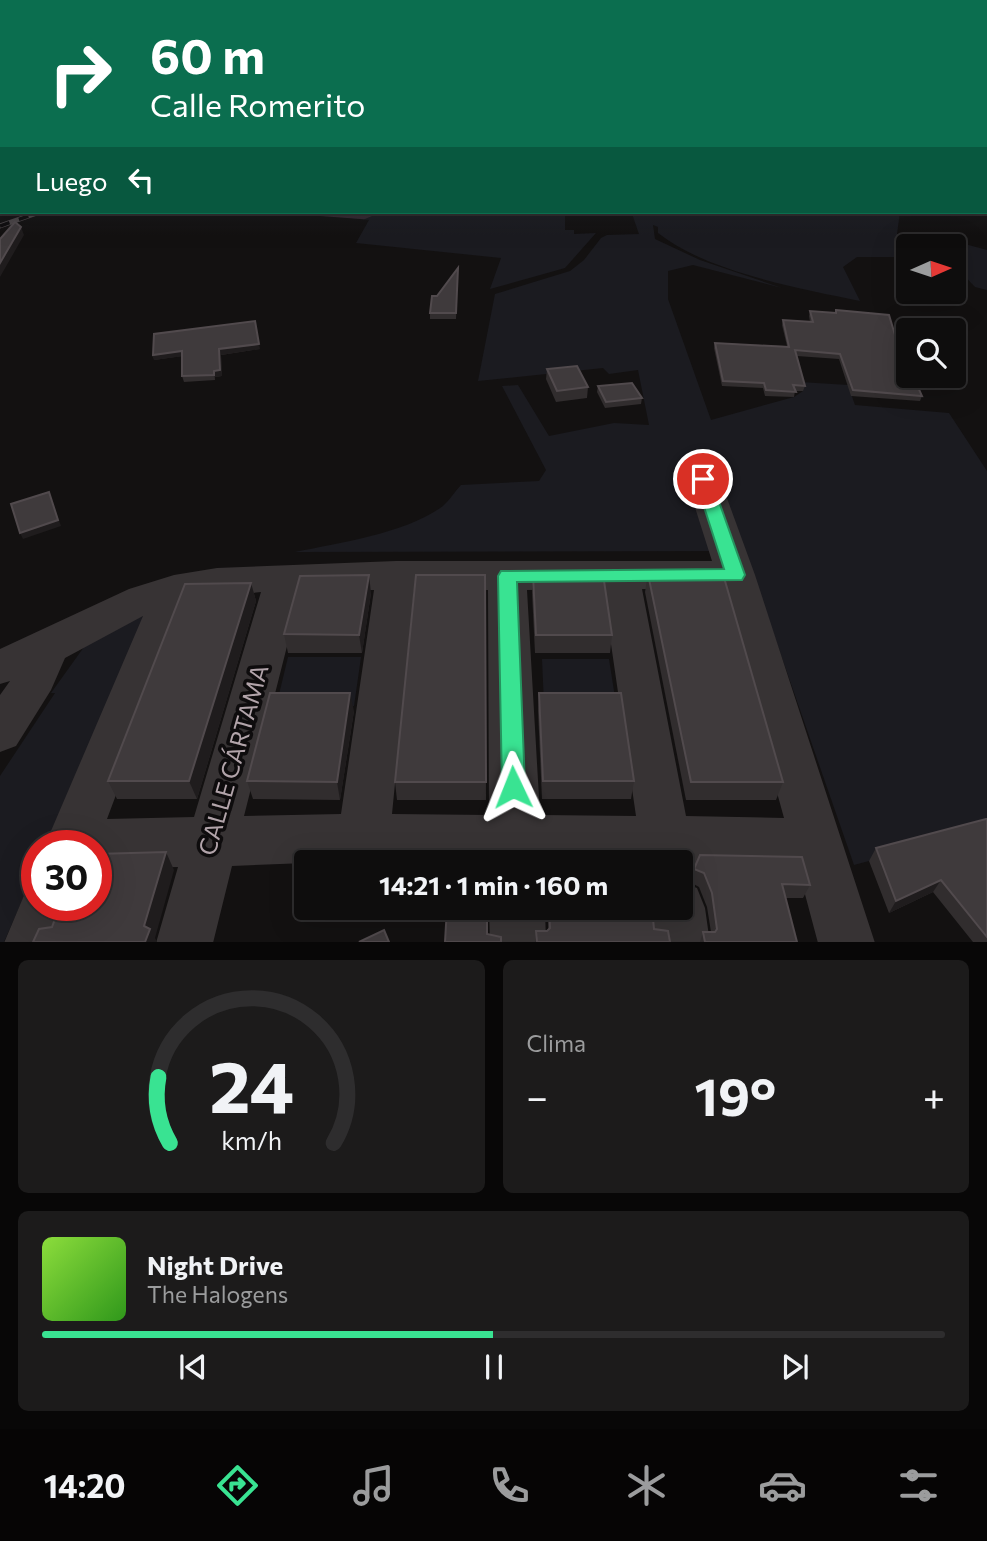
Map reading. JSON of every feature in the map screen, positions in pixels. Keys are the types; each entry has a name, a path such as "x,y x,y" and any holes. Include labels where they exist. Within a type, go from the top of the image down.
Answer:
{"street":[{"path":"703,479 736,575 847,942"},
{"path":"0,667 47,648 133,604 174,589 236,579 396,575 736,575"},
{"path":"362,850 396,575"},
{"path":"507,576 516,850"},
{"path":"620,576 667,850"},
{"name":"CALLE CÁRTAMA","path":"184,942 285,577"},
{"path":"77,830 174,589"},
{"path":"0,733 37,678 47,648"},
{"path":"112,844 211,840 348,850"},
{"path":"693,850 817,843"},
{"path":"817,843 846,890 865,942"},
{"path":"517,920 518,942"},
{"path":"679,920 682,942"},
{"path":"32,942 41,921"}],"shaded area":[{"path":"311,214 565,214 565,230 574,230 574,234 596,233 565,268 490,289 501,258 356,243 369,220"},
{"path":"632,214 900,214 896,257 857,257 843,267 860,301 782,284 727,268 678,247 658,233 658,227 653,225 655,239 700,260 782,288 693,265 668,271 668,299 711,420 794,397 803,391 800,382 848,385 855,405 949,413 987,471 987,827 854,865 757,586 740,551 295,552 372,536 411,523 443,506 461,485 539,481 546,470 502,386 518,385 549,436 614,423 649,425 638,370 609,374 603,368 478,381 495,294 570,271 607,235 639,234"},
{"path":"966,244 987,250 987,290 975,287 966,278"},
{"path":"146,614 52,830 21,830 21,903 4,942 0,942 0,776 55,693 51,693 84,647"},
{"path":"288,657 361,657 354,706 276,707"},
{"path":"542,659 609,659 616,704 544,704"}],"building":[{"path":"15,222 21,227 0,263 0,239"},
{"path":"458,268 456,313 430,313 432,296 437,296"},
{"path":"836,310 889,315 896,338 896,388 918,388 922,396 853,390 840,354 795,350 805,386 793,385 796,392 766,390 764,383 723,381 715,343 789,347 783,320 813,322 810,311 836,313"},
{"path":"255,321 259,344 219,349 220,370 214,371 214,375 182,376 182,351 153,355 154,334"},
{"path":"577,366 588,387 557,391 547,369"},
{"path":"632,383 642,398 606,402 598,386"},
{"path":"49,492 58,520 20,533 11,504"},
{"path":"603,574 612,635 536,635 533,575"},
{"path":"648,574 723,574 783,782 691,782"},
{"path":"369,575 359,635 284,634 300,576"},
{"path":"416,575 485,575 486,782 395,782"},
{"path":"251,583 189,781 108,781 185,584"},
{"path":"270,693 350,693 337,782 247,781"},
{"path":"539,693 621,693 634,781 543,781"},
{"path":"987,819 987,937 941,880 896,901 876,848"},
{"path":"166,852 144,926 150,929 145,942 33,942 39,929 52,927 54,921 112,921 112,854"},
{"path":"700,855 802,857 810,885 782,884 797,942 705,942 703,932 715,932 717,929 712,893 704,873 694,869"},
{"path":"446,920 487,920 487,934 501,937 501,942 445,942"},
{"path":"550,920 653,920 654,929 668,931 670,942 537,942 536,931 547,931 550,928"},
{"path":"384,930 389,942 359,942"}],"waterway":[{"path":"324,214 364,217 371,214"}],"railway":[{"path":"0,226 34,214"}],"route":[{"path":"513,787 507,576 736,575 703,479"}]}
